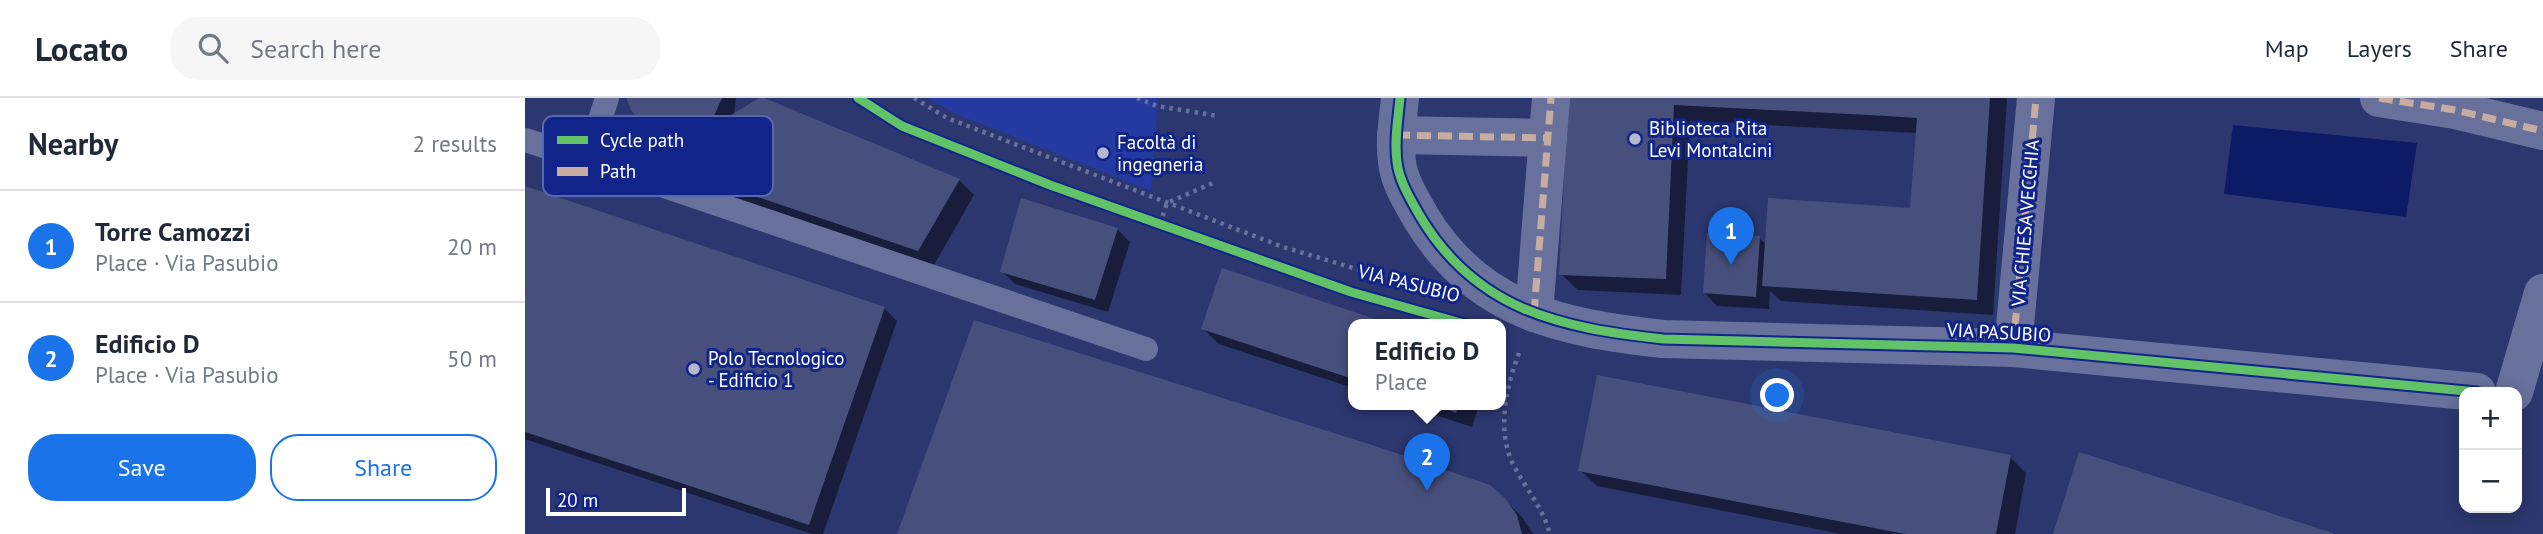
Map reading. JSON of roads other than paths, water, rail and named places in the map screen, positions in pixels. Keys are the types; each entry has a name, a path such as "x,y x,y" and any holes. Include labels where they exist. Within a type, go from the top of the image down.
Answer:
{"street":[{"name":"VIA PASUBIO","path":"1400,98 1396,135 1397,164 1403,183 1431,234 1443,251 1469,276 1527,311 1606,332 1683,340 2013,348 2459,390"},
{"path":"1527,311 1551,98"},
{"name":"VIA CHIESA VECCHIA","path":"2013,348 2036,98"},
{"path":"2379,98 2455,110 2543,131"},
{"path":"1396,135 1548,138"},
{"path":"2517,387 2543,293"},
{"path":"2522,395 2543,398"}],"lane":[{"path":"601,116 607,98"},
{"path":"525,140 543,146"},
{"path":"693,196 1146,349"}],"place":[{"name":"Biblioteca Rita Levi Montalcini","path":"1635,139"},
{"name":"Facoltà di ingegneria","path":"1103,153"},
{"name":"Torre Camozzi","path":"1731,265"},
{"name":"Polo Tecnologico - Edificio 1","path":"694,369"},
{"name":"Edificio D","path":"1427,491"}]}
